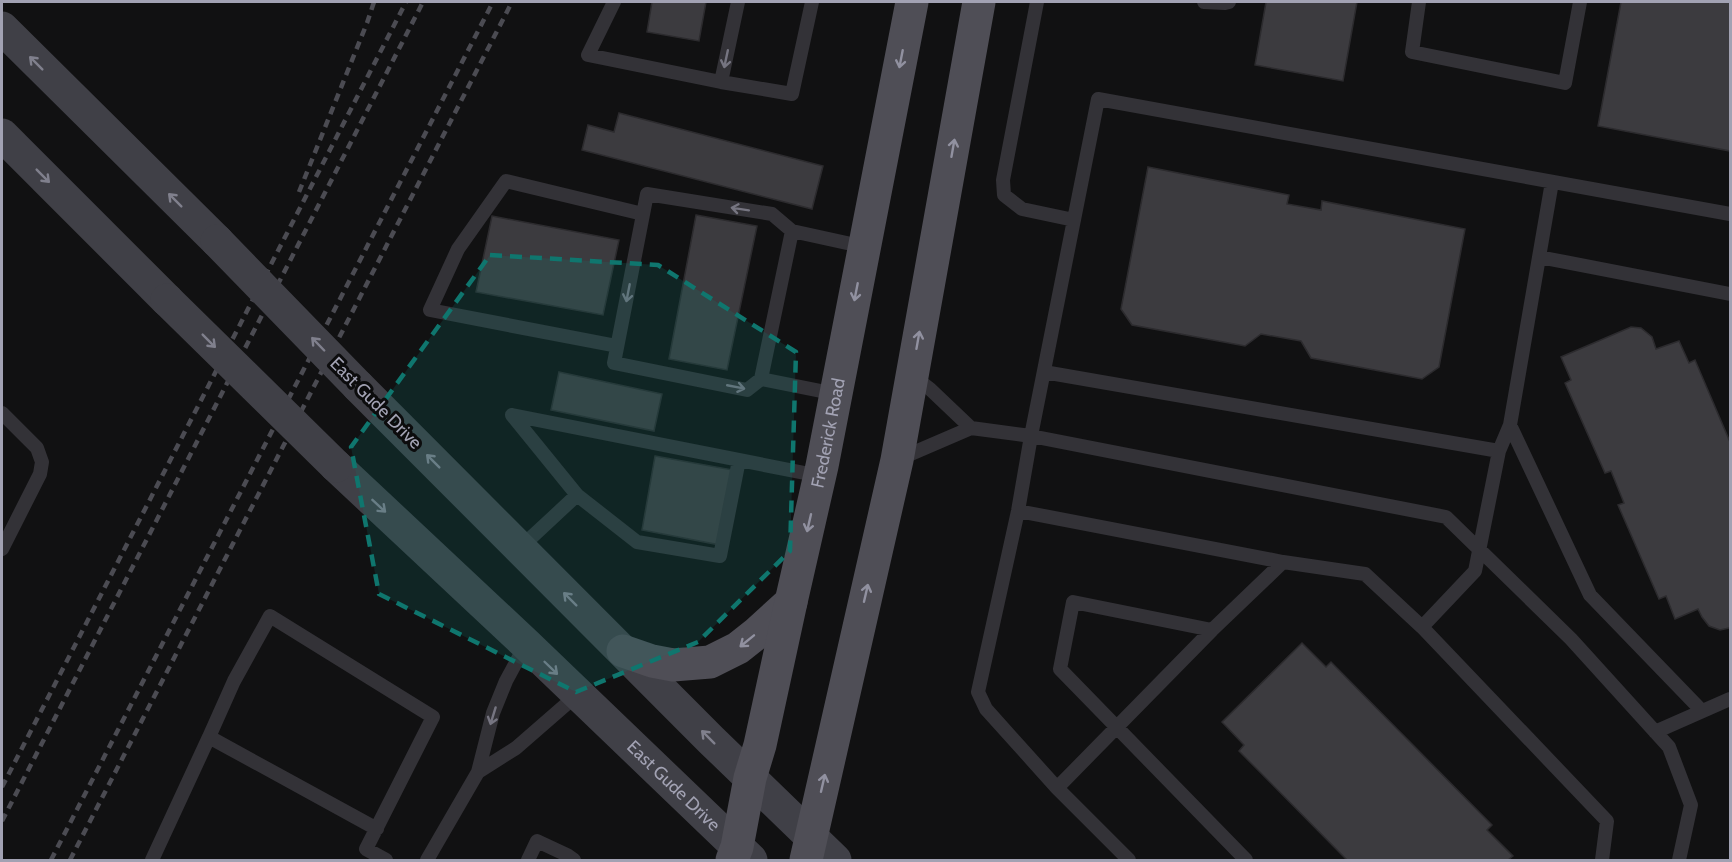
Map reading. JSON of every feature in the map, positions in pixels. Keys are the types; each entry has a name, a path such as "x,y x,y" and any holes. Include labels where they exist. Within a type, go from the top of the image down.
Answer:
{"main road":[{"name":"Frederick Road","path":"740,856 750,778 760,745 790,602 820,476 912,2"},
{"path":"808,848 897,460 979,2"},
{"name":"East Gude Drive","path":"2,28 217,241 358,386 750,778 808,848 835,861"},
{"name":"East Gude Drive","path":"2,135 336,466 578,694 740,856"},
{"path":"623,651 652,661 673,665 710,662 738,648 790,602"}],"lane":[{"path":"614,2 588,54 721,82 792,94 812,2"},
{"path":"721,82 738,2"},
{"path":"1037,2 1003,180 1004,195 1022,209 1074,220"},
{"path":"1203,2 1229,2"},
{"path":"1419,2 1412,52 1565,83 1580,2"},
{"path":"1129,861 1057,788 986,709 978,692 1018,511 1098,99 1731,214"},
{"path":"617,346 430,309 458,249 506,181 643,214"},
{"path":"1422,627 1475,571 1499,451 1510,425 1552,182"},
{"path":"792,231 761,379 747,390 614,363 647,194 772,214 792,231 865,247"},
{"path":"1539,257 1731,294"},
{"path":"1044,372 1499,451"},
{"path":"912,375 971,428"},
{"path":"761,379 836,394"},
{"path":"2,412 37,448 42,462 40,474 2,549"},
{"path":"739,460 720,556 637,542 577,495 512,415 820,476"},
{"path":"1510,425 1590,595 1702,711"},
{"path":"897,460 971,428 1031,436 1446,517 1571,639 1669,747 1691,804 1679,861"},
{"path":"520,548 577,495"},
{"path":"1018,511 1283,562 1365,574 1422,627 1608,821 1602,861"},
{"path":"1057,788 1212,630 1283,562"},
{"path":"1212,630 1073,602 1060,669 1246,861"},
{"path":"152,861 234,681 270,616 434,717 366,849 386,861"},
{"path":"427,861 478,772 493,713 506,681 526,644"},
{"path":"478,772 516,748 578,694"},
{"path":"1655,732 1731,699"},
{"path":"209,737 376,829"},
{"path":"528,861 537,841 567,855 574,861"}],"highlighted area":[{"path":"490,255 658,265 796,352 790,551 698,642 576,692 379,594 351,447"}],"building":[{"path":"652,2 706,2 699,41 647,32"},
{"path":"1266,2 1357,2 1343,81 1255,65"},
{"path":"1621,2 1730,2 1730,151 1598,126"},
{"path":"619,113 823,166 812,209 582,150 588,125 614,132"},
{"path":"1148,167 1289,195 1287,204 1321,210 1322,201 1465,229 1439,367 1422,379 1311,358 1301,341 1261,334 1245,346 1132,325 1121,309"},
{"path":"696,215 757,226 727,370 669,359"},
{"path":"492,216 619,240 603,315 476,292"},
{"path":"1631,327 1641,328 1652,337 1656,349 1679,341 1689,363 1695,360 1730,442 1730,628 1720,630 1709,626 1698,609 1675,619 1666,596 1659,599 1618,505 1624,503 1611,471 1605,473 1565,383 1571,380 1561,357"},
{"path":"559,372 662,394 654,431 551,410"},
{"path":"655,456 733,470 720,545 642,530"},
{"path":"1302,643 1326,667 1331,662 1492,825 1487,830 1513,856 1508,860 1347,860 1239,751 1244,745 1222,722"}],"railway":[{"path":"299,192 374,2"},
{"path":"2,787 406,2"},
{"path":"2,821 423,2"},
{"path":"51,860 493,2"},
{"path":"70,860 512,2"}]}
